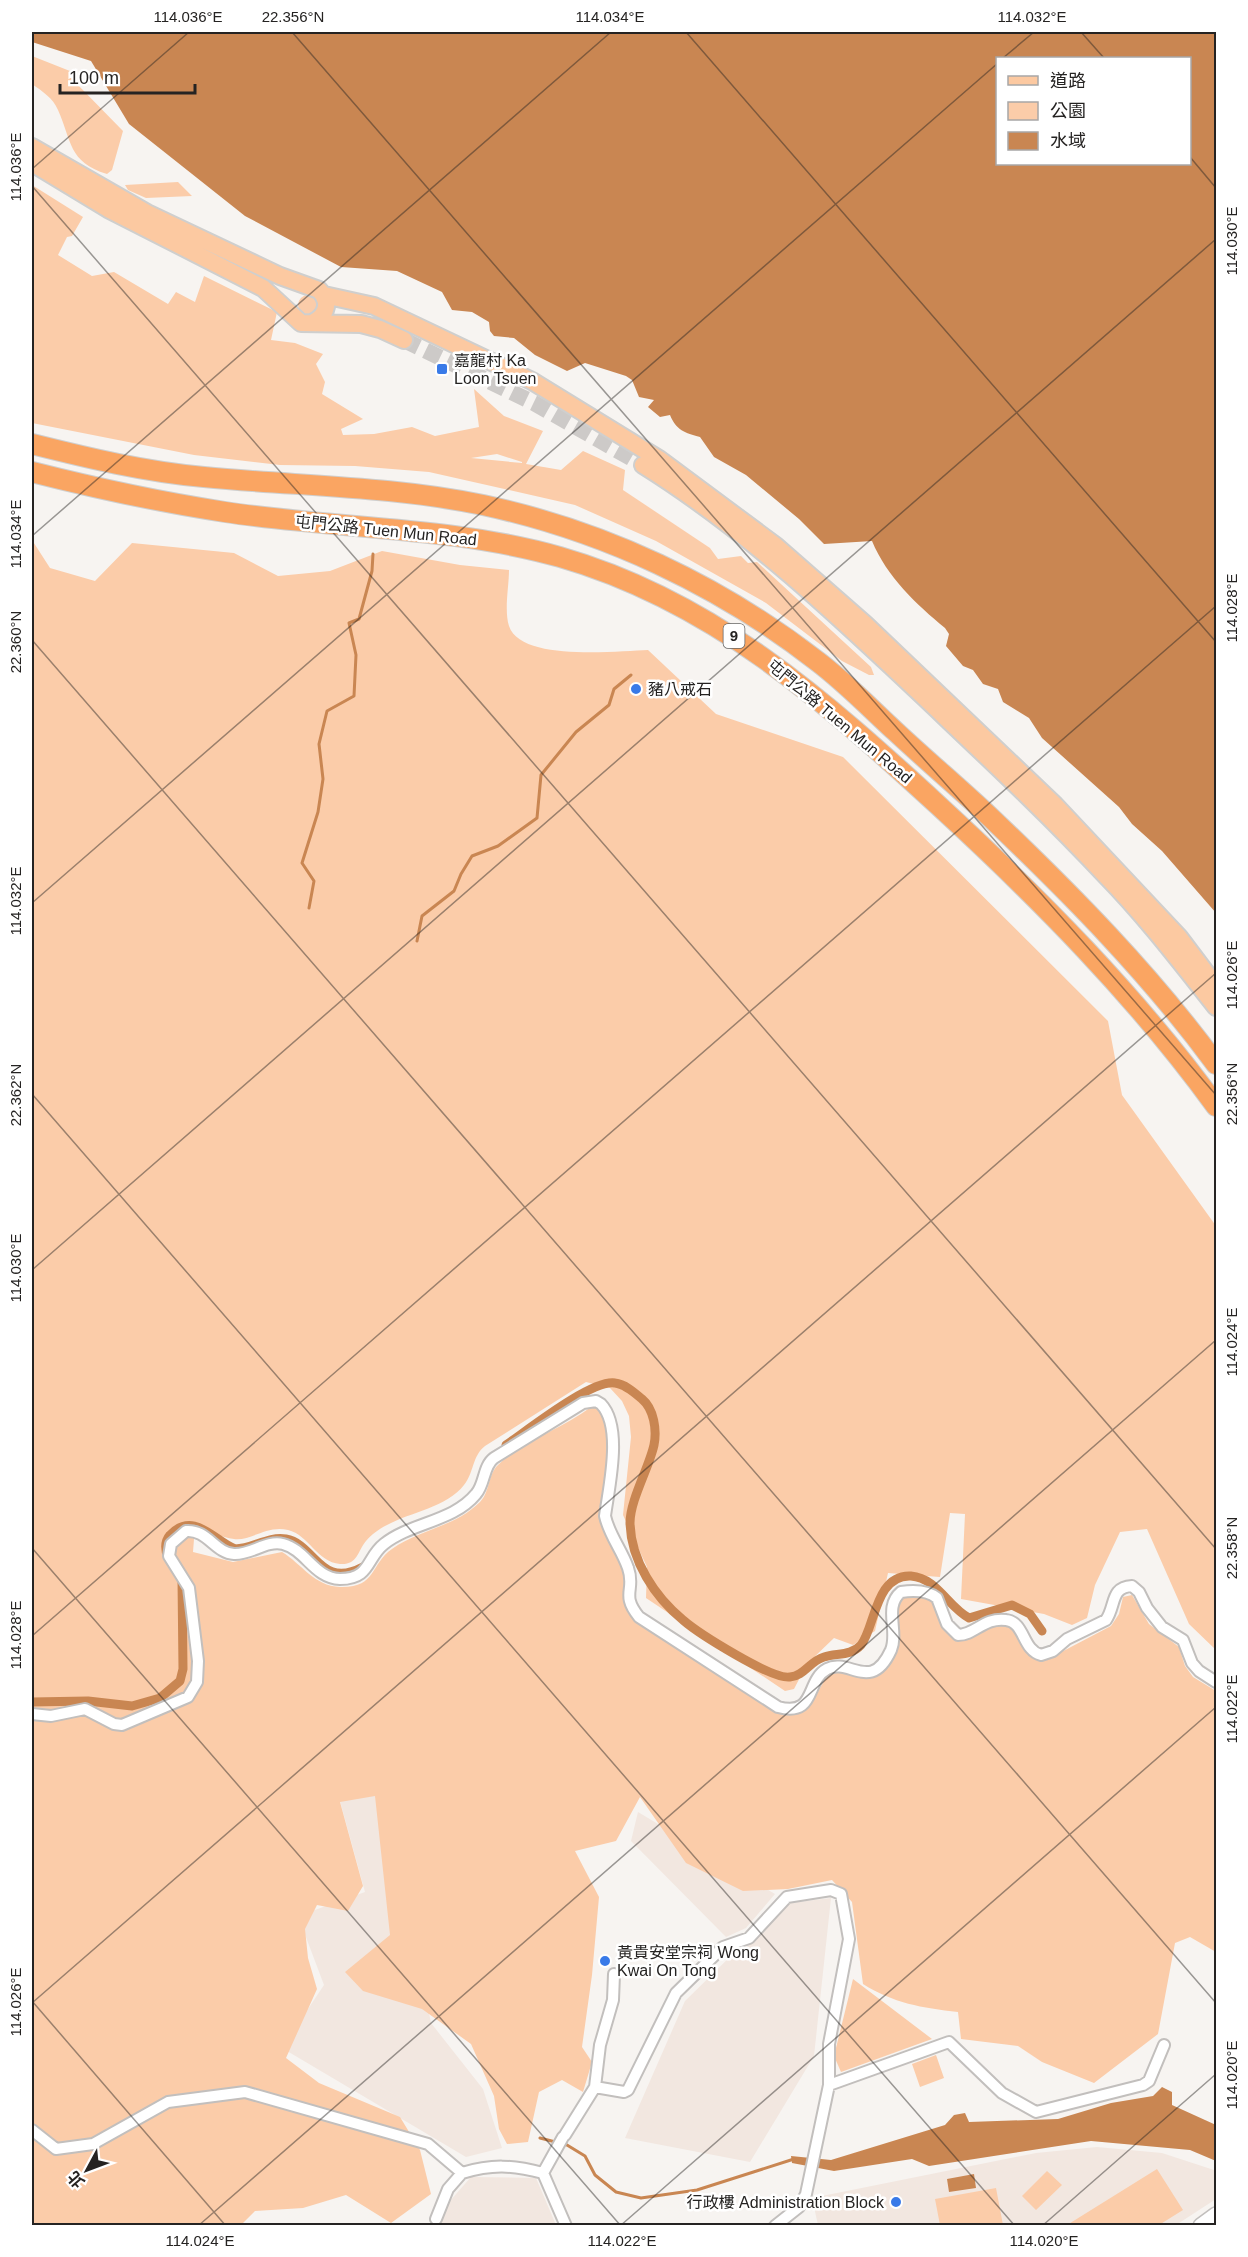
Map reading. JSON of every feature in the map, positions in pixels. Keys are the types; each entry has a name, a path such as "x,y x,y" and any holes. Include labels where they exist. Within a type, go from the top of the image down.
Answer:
{"highway":[{"name":"屯門公路 Tuen Mun Road","path":"32,444 86,458 199,477 393,492 481,504 563,525 629,551 700,585 752,615 815,659 969,798 1062,886 1130,957 1216,1064"},
{"name":"屯門公路 Tuen Mun Road","path":"32,472 83,485 225,512 498,542 562,558 634,584 687,609 742,641 801,684 979,843 1113,977 1178,1053 1216,1106"}],"main road":[{"path":"32,147 147,213 280,276 320,290 326,301 324,314 314,322"},
{"path":"32,163 108,209 263,288 302,323 361,324 380,328 404,340"},
{"path":"289,309 292,293 307,285"},
{"path":"324,295 374,306 532,381 659,459 776,546 892,658 1107,876 1216,1007"},
{"path":"643,465 731,527 793,575 892,658 1055,805 1179,937 1216,986"},
{"path":"1201,2226 1216,2215"}],"street":[{"path":"32,1714 51,1716 86,1709 114,1724 122,1725 188,1696 197,1682 198,1661 191,1596 185,1580 169,1556 171,1544 186,1532 199,1532 230,1554 239,1554 268,1545 285,1544 322,1575 339,1579 353,1577 365,1571 384,1544 452,1513 467,1503 480,1490 488,1465 494,1458 583,1403 591,1401 601,1404 612,1420 613,1437 605,1516 607,1525 629,1570 630,1606 639,1617 778,1707 792,1709 803,1705 822,1673 829,1668 842,1666 862,1673 879,1666 892,1644 893,1603 899,1593 906,1591 921,1591 935,1596 940,1602 947,1624 958,1635 967,1634 988,1621 1005,1620 1014,1623 1030,1649 1041,1655 1053,1651 1067,1639 1106,1620 1116,1592 1120,1588 1132,1586 1139,1592 1147,1608 1162,1627 1186,1644 1192,1663 1199,1671 1216,1682"},
{"path":"595,2087 624,2092 628,2090 676,1993 723,1947 749,1938 787,1897 831,1890 841,1894 849,1939 829,2044 829,2085 806,2194 799,2207 775,2226"},
{"path":"543,2174 554,2152 595,2087 600,2045 613,2000 614,1974"},
{"path":"829,2085 949,2042 1002,2093 1036,2112 1143,2085 1149,2081 1164,2045"},
{"path":"32,2130 56,2149 84,2147 102,2140 164,2103 245,2092 428,2144 462,2173"},
{"path":"436,2219 448,2189 462,2173 479,2168 513,2166 543,2174"},
{"path":"543,2174 566,2226"}],"shaded area":[{"path":"329,1761 384,1791 431,2023 483,2089 502,2148 466,2157 282,2048 324,1985 298,1916 365,1892"},
{"path":"638,1812 775,1894 746,1928 726,1937 631,1841"},
{"path":"831,1898 814,2056 750,2162 625,2138 685,2001 738,1949 755,1940 790,1903"},
{"path":"1097,2147 1162,2153 1214,2170 1216,2199 1176,2225 818,2225 812,2198 1036,2153"},
{"path":"471,2177 536,2178 556,2225 428,2226"}],"green space":[{"path":"32,56 75,73 77,84 123,131 112,170 107,174 94,169 78,157 69,141 56,106 47,95 32,84"},
{"path":"178,182 192,196 146,198 128,190 125,185"},
{"path":"32,185 83,217 72,236 67,237 58,255 92,276 114,272 168,304 176,292 195,302 204,276 277,312 271,340 295,343 323,354 316,364 325,382 322,394 363,419 341,429 343,435 374,434 412,427 435,436 479,427 474,389 504,416 543,431 526,464 561,470 583,451 625,470 623,490 710,548 718,559 741,556 748,563 757,562 871,667 874,675 869,675 842,661 766,603 656,541 575,505 429,472 355,466 280,465 194,455 32,423","holes":["497,454 522,463 471,458"]},
{"path":"304,295 312,295 318,301 318,309 312,315 304,315 298,309 298,301"},
{"path":"32,540 50,568 95,581 132,543 234,553 278,576 330,571 382,551 460,565 509,570 507,606 509,626 517,637 531,645 571,652 648,650 716,714 843,757 1108,1021 1122,1095 1216,1226 1216,1650 1189,1624 1147,1529 1120,1532 1095,1585 1087,1618 1072,1625 1044,1614 961,1599 965,1514 950,1513 940,1577 888,1573 875,1631 853,1645 834,1638 807,1664 794,1689 785,1691 646,1598 647,1567 623,1515 631,1437 629,1416 622,1401 610,1388 586,1382 485,1446 478,1455 467,1480 457,1493 438,1504 378,1530 366,1541 354,1560 346,1564 325,1559 302,1537 280,1529 234,1539 195,1526 193,1552 233,1562 282,1552 323,1583 340,1587 361,1584 392,1549 403,1542 449,1523 480,1502 495,1469 508,1456 591,1407 598,1408 607,1433 607,1460 600,1516 622,1566 625,1581 624,1598 630,1614 636,1621 776,1712 800,1713 812,1703 825,1679 831,1673 841,1672 863,1678 873,1676 897,1648 897,1610 904,1597 921,1597 932,1601 942,1627 956,1640 993,1625 1006,1626 1013,1629 1031,1656 1048,1659 1111,1626 1119,1614 1123,1597 1132,1595 1149,1624 1179,1647 1185,1666 1193,1677 1216,1691 1216,1952 1190,1937 1175,1943 1158,2034 1094,2083 1042,2062 1018,2046 961,2039 958,2012 908,2004 885,1996 863,1984 852,1902 832,1880 788,1889 743,1891 686,1863 640,1797 616,1841 575,1851 599,1897 592,1975 582,2047 592,2062 583,2092 562,2080 539,2092 528,2142 507,2144 499,2129 494,2096 471,2044 422,2009 363,1991 345,1972 390,1935 375,1796 340,1802 363,1886 348,1911 317,1905 305,1929 308,1958 317,1989 286,2058 319,2083 400,2117 420,2150 431,2194 391,2223 346,2195 303,2208 255,2211 241,2225 32,2225"},
{"path":"853,1979 932,2039 841,2072 834,2056"},
{"path":"936,2055 944,2078 920,2087 912,2064"},
{"path":"1157,2169 1183,2210 1159,2225 1067,2225"},
{"path":"1047,2171 1062,2185 1036,2210 1022,2196"},
{"path":"996,2188 1003,2225 940,2225 935,2199"}],"water":[{"path":"32,32 1216,32 1216,913 1162,851 1132,824 1119,807 1042,738 1029,718 1003,702 998,689 983,684 973,670 963,666 946,646 949,634 945,628 903,589 878,554 872,541 824,544 799,519 746,475 714,457 700,437 682,430 670,415 660,417 648,407 654,400 639,397 632,380 626,376 585,363 567,371 535,355 514,338 494,336 490,331 489,322 472,312 452,310 442,292 397,271 341,267 245,216 129,124 91,61 32,42"},
{"path":"1162,2087 1172,2092 1172,2105 1216,2125 1216,2161 1190,2150 1091,2141 929,2166 912,2159 834,2171 792,2163 791,2156 831,2160 945,2125 954,2115 965,2113 969,2122 1058,2119 1111,2103 1153,2096"},
{"path":"974,2174 976,2188 949,2192 947,2179"}],"waterway":[{"path":"309,908 314,881 302,863 318,812 323,779 319,744 327,711 354,696 356,655 349,623 359,619 372,571 373,554"},
{"path":"417,941 422,916 454,891 472,856 498,846 537,818 541,775 576,732 609,705 614,689 631,675"},
{"path":"506,1445 591,1389 615,1383 630,1389 646,1403 654,1420 652,1454 636,1494 630,1523 635,1551 646,1577 663,1600 683,1620 752,1664 781,1676 795,1676 819,1659 857,1649 866,1637 883,1592 899,1578 911,1576 928,1582 969,1618 1012,1605 1030,1614 1042,1631"},
{"path":"168,1558 166,1546 170,1535 179,1528 196,1526 235,1549 273,1539 286,1539 304,1549 327,1570 349,1573 363,1567"},
{"path":"32,1702 88,1701 132,1706 160,1698 180,1681 183,1669 182,1579"},
{"path":"540,2138 567,2145 585,2156 595,2175 616,2192 641,2198 697,2190 794,2159"}],"tunnel":[{"path":"404,340 534,403 643,465"}],"place":[{"name":"嘉龍村 Ka Loon Tsuen","path":"442,369"},
{"name":"豬八戒石","path":"636,689"},
{"name":"黃貴安堂宗祠 Wong Kwai On Tong","path":"605,1961"},
{"name":"行政樓 Administration Block","path":"896,2202"}]}
